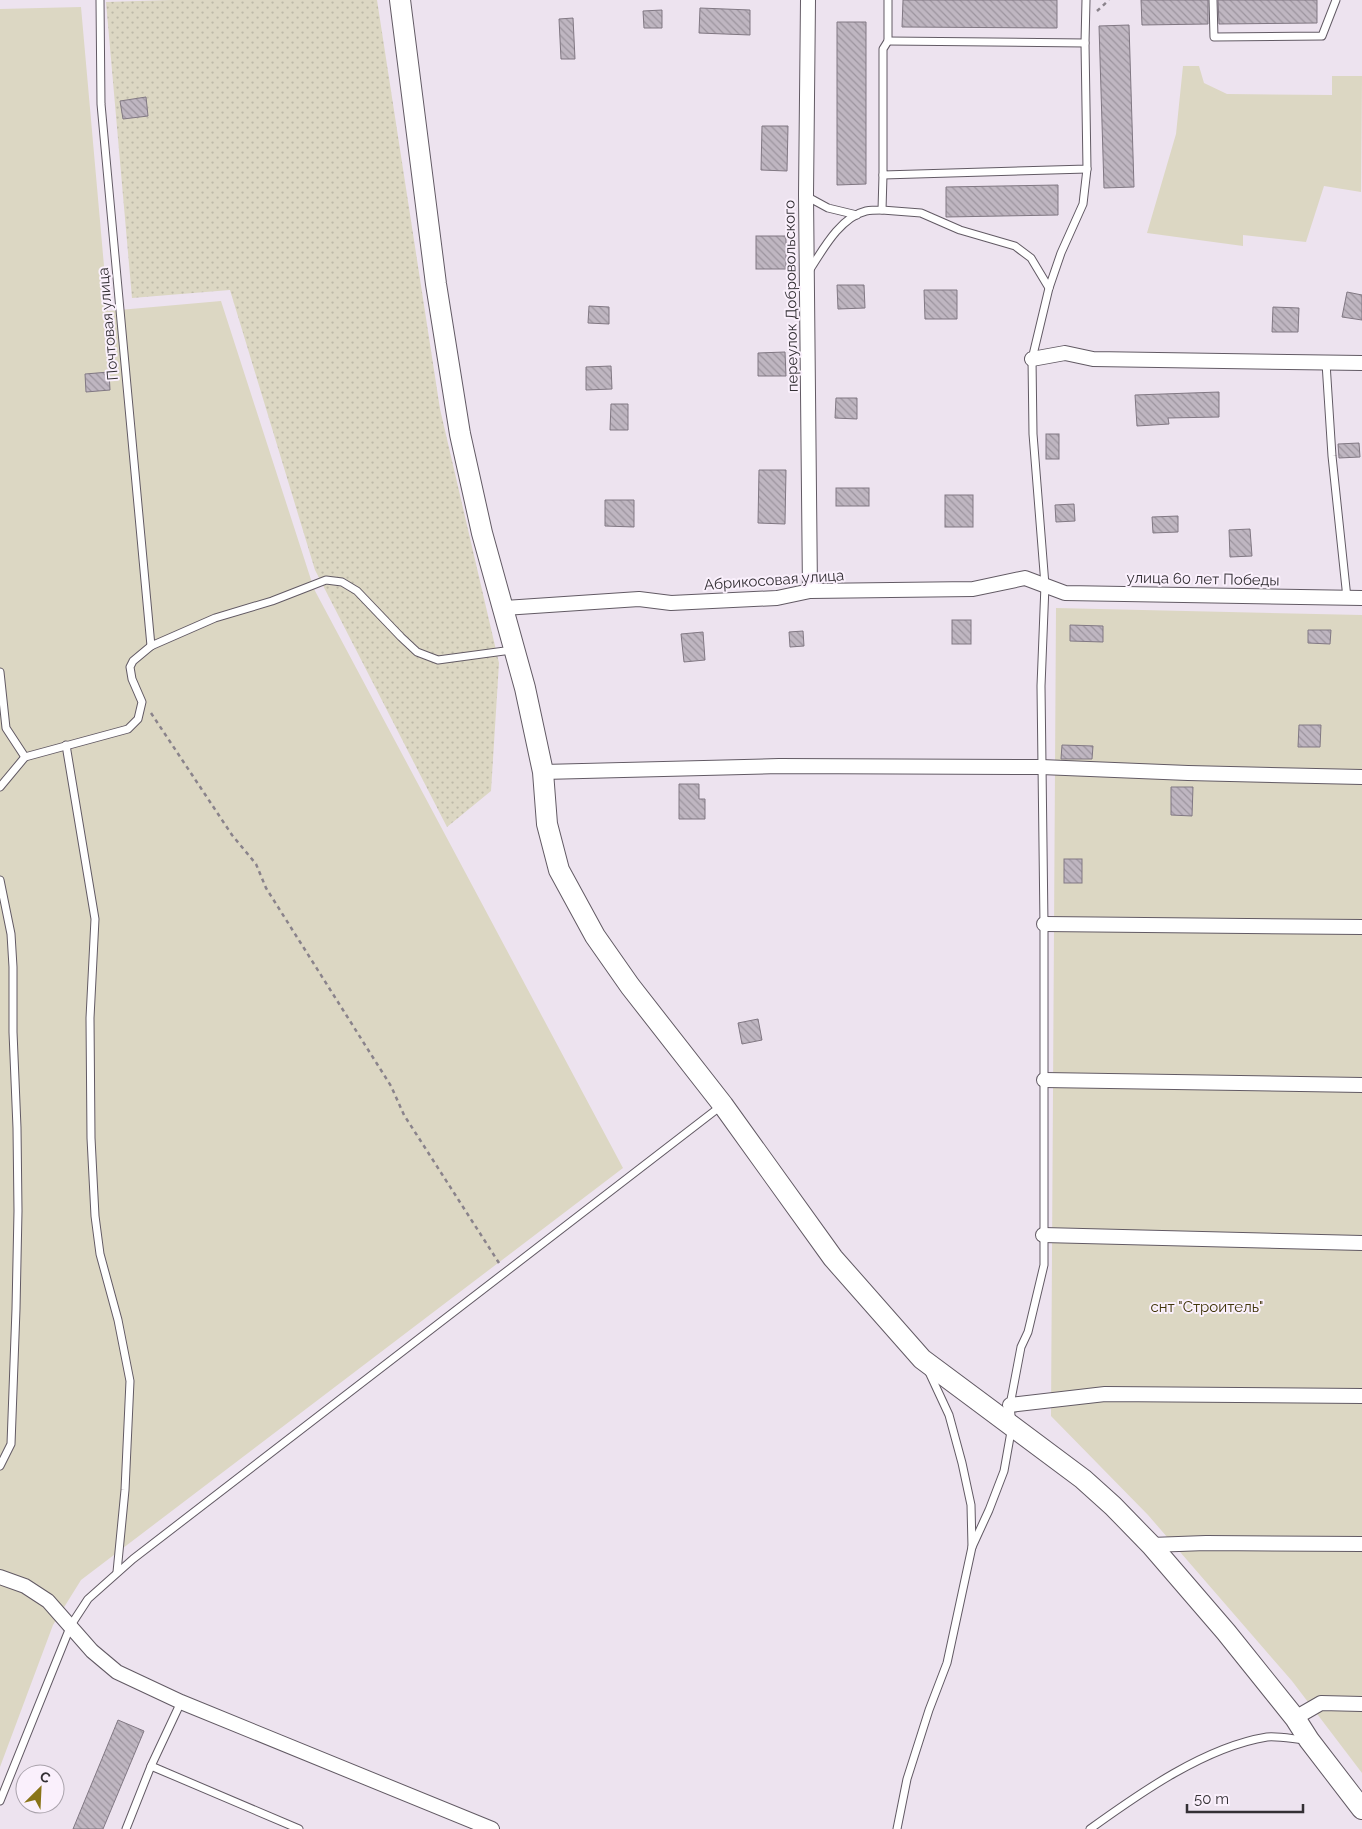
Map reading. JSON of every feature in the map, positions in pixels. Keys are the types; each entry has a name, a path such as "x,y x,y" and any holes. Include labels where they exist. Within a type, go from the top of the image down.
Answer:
{"street":[{"path":"400,0 436,284 460,434 482,532 515,649 543,772 548,824 559,870 595,936 630,986 723,1105 833,1258 922,1359 1084,1479 1151,1545 1204,1606 1295,1718 1308,1740 1362,1809"},
{"name":"переулок Добровольского","path":"808,0 806,195 810,592"},
{"path":"1032,359 1065,354 1093,359 1362,363"},
{"name":"Абрикосовая улица","path":"504,608 639,599 671,603 777,598 810,592 972,588 1025,578 1045,585"},
{"name":"улица 60 лет Победы","path":"1045,585 1065,593 1362,598"},
{"path":"543,772 779,766 1040,767 1188,773 1362,776"},
{"path":"1044,924 1362,927"},
{"path":"1044,1080 1362,1085"},
{"path":"1043,1235 1362,1243"},
{"path":"1010,1405 1105,1394 1362,1396"},
{"path":"1151,1545 1206,1543 1362,1544"},
{"path":"0,1577 25,1586 48,1601 92,1651 117,1672 181,1702 492,1829"},
{"path":"1295,1718 1321,1703 1362,1704"}],"lane":[{"name":"Почтовая улица","path":"100,0 101,104 151,646"},
{"path":"882,210 883,49 888,41 888,0"},
{"path":"897,1829 907,1779 929,1710 947,1662 972,1547 1004,1471 1012,1426 1010,1405 1021,1347 1028,1332 1044,1265 1044,924 1040,767 1045,585 1033,434 1032,359 1049,288 1061,253 1083,204 1087,169 1084,43 1086,0"},
{"path":"1213,0 1214,37 1224,37 1322,36 1336,0"},
{"path":"888,41 1084,43"},
{"path":"882,176 1087,169"},
{"path":"806,195 828,208 857,215"},
{"path":"807,274 833,233 857,215 882,210 920,214 960,230 1014,246 1031,258 1049,288"},
{"path":"1326,363 1332,456 1347,598"},
{"path":"0,787 26,756 128,729 138,719 142,702 132,680 130,667 133,661 151,646 215,618 272,601 326,580 342,582 357,591 417,652 428,657 438,660 515,649"},
{"path":"0,672 6,728 26,756"},
{"path":"66,745 95,920 90,1018 91,1138 95,1216 100,1254 118,1320 130,1381 125,1490 117,1572"},
{"path":"0,880 12,934 18,1212 12,1444 0,1466"},
{"path":"0,1801 71,1625 88,1599 117,1572 723,1105"},
{"path":"922,1359 949,1415 962,1463 971,1505 972,1547"},
{"path":"126,1829 151,1766 181,1702"},
{"path":"1090,1829 1190,1764 1231,1746 1268,1737 1308,1740"},
{"path":"151,1766 300,1829"}],"path":[{"path":"142,702 156,717 232,836 256,864 266,888 391,1086 404,1115 505,1273"}],"green space":[{"path":"170,0 377,0 440,409 499,663 491,791 447,827 315,570 230,290 132,298 106,2"},
{"path":"81,7 108,311 221,301 314,589 623,1168 81,1580 53,1625 0,1767 0,9"},
{"path":"1183,66 1199,66 1204,83 1227,94 1332,95 1332,76 1362,76 1361,192 1324,186 1306,242 1243,235 1243,246 1147,233 1176,134"},
{"name":"снт \"Строитель\"","path":"1056,608 1362,615 1362,1773 1292,1681 1148,1515 1051,1416"}],"building":[{"path":"903,0 1057,0 1057,28 902,27"},
{"path":"1141,0 1208,0 1208,24 1142,25"},
{"path":"1218,0 1317,0 1317,23 1219,24"},
{"path":"700,8 750,10 750,35 699,33"},
{"path":"662,10 662,28 644,28 643,11"},
{"path":"573,18 575,59 561,59 559,19"},
{"path":"837,22 866,22 866,184 837,185"},
{"path":"1129,25 1134,187 1104,188 1099,26"},
{"path":"146,97 148,116 123,119 120,101"},
{"path":"762,126 788,126 787,171 761,170"},
{"path":"1058,185 1058,215 946,217 946,187"},
{"path":"756,236 786,236 786,269 756,269"},
{"path":"837,285 864,285 865,308 838,309"},
{"path":"924,290 957,290 957,319 925,319"},
{"path":"1347,292 1362,295 1362,320 1342,317"},
{"path":"589,306 609,307 609,324 588,323"},
{"path":"1273,307 1299,308 1298,332 1272,332"},
{"path":"785,352 786,376 758,376 758,353"},
{"path":"611,366 612,389 586,390 586,367"},
{"path":"109,372 110,390 86,392 85,374"},
{"path":"1219,392 1219,417 1168,418 1169,424 1137,426 1135,395"},
{"path":"836,398 857,398 857,419 835,418"},
{"path":"611,404 628,404 628,430 610,430"},
{"path":"1046,434 1059,434 1059,459 1046,459"},
{"path":"1359,443 1360,457 1339,458 1338,444"},
{"path":"759,470 786,470 785,524 758,523"},
{"path":"836,488 869,488 869,506 836,506"},
{"path":"945,495 973,495 973,527 945,527"},
{"path":"605,500 634,500 634,527 605,526"},
{"path":"1074,504 1075,521 1056,522 1055,505"},
{"path":"1178,516 1178,532 1153,533 1152,517"},
{"path":"1250,529 1252,556 1230,557 1229,530"},
{"path":"952,620 971,620 971,644 952,644"},
{"path":"1070,625 1103,626 1103,642 1070,641"},
{"path":"1308,630 1331,630 1330,644 1308,643"},
{"path":"803,631 804,646 790,647 789,632"},
{"path":"703,632 705,660 684,662 681,634"},
{"path":"1299,725 1321,725 1320,747 1298,747"},
{"path":"1062,745 1093,746 1092,759 1061,759"},
{"path":"679,784 699,784 699,799 705,799 705,819 679,819"},
{"path":"1171,787 1193,787 1192,816 1171,815"},
{"path":"1064,859 1082,859 1082,883 1064,883"},
{"path":"758,1019 762,1040 742,1044 738,1023"},
{"path":"118,1720 144,1731 103,1829 73,1829"}]}
